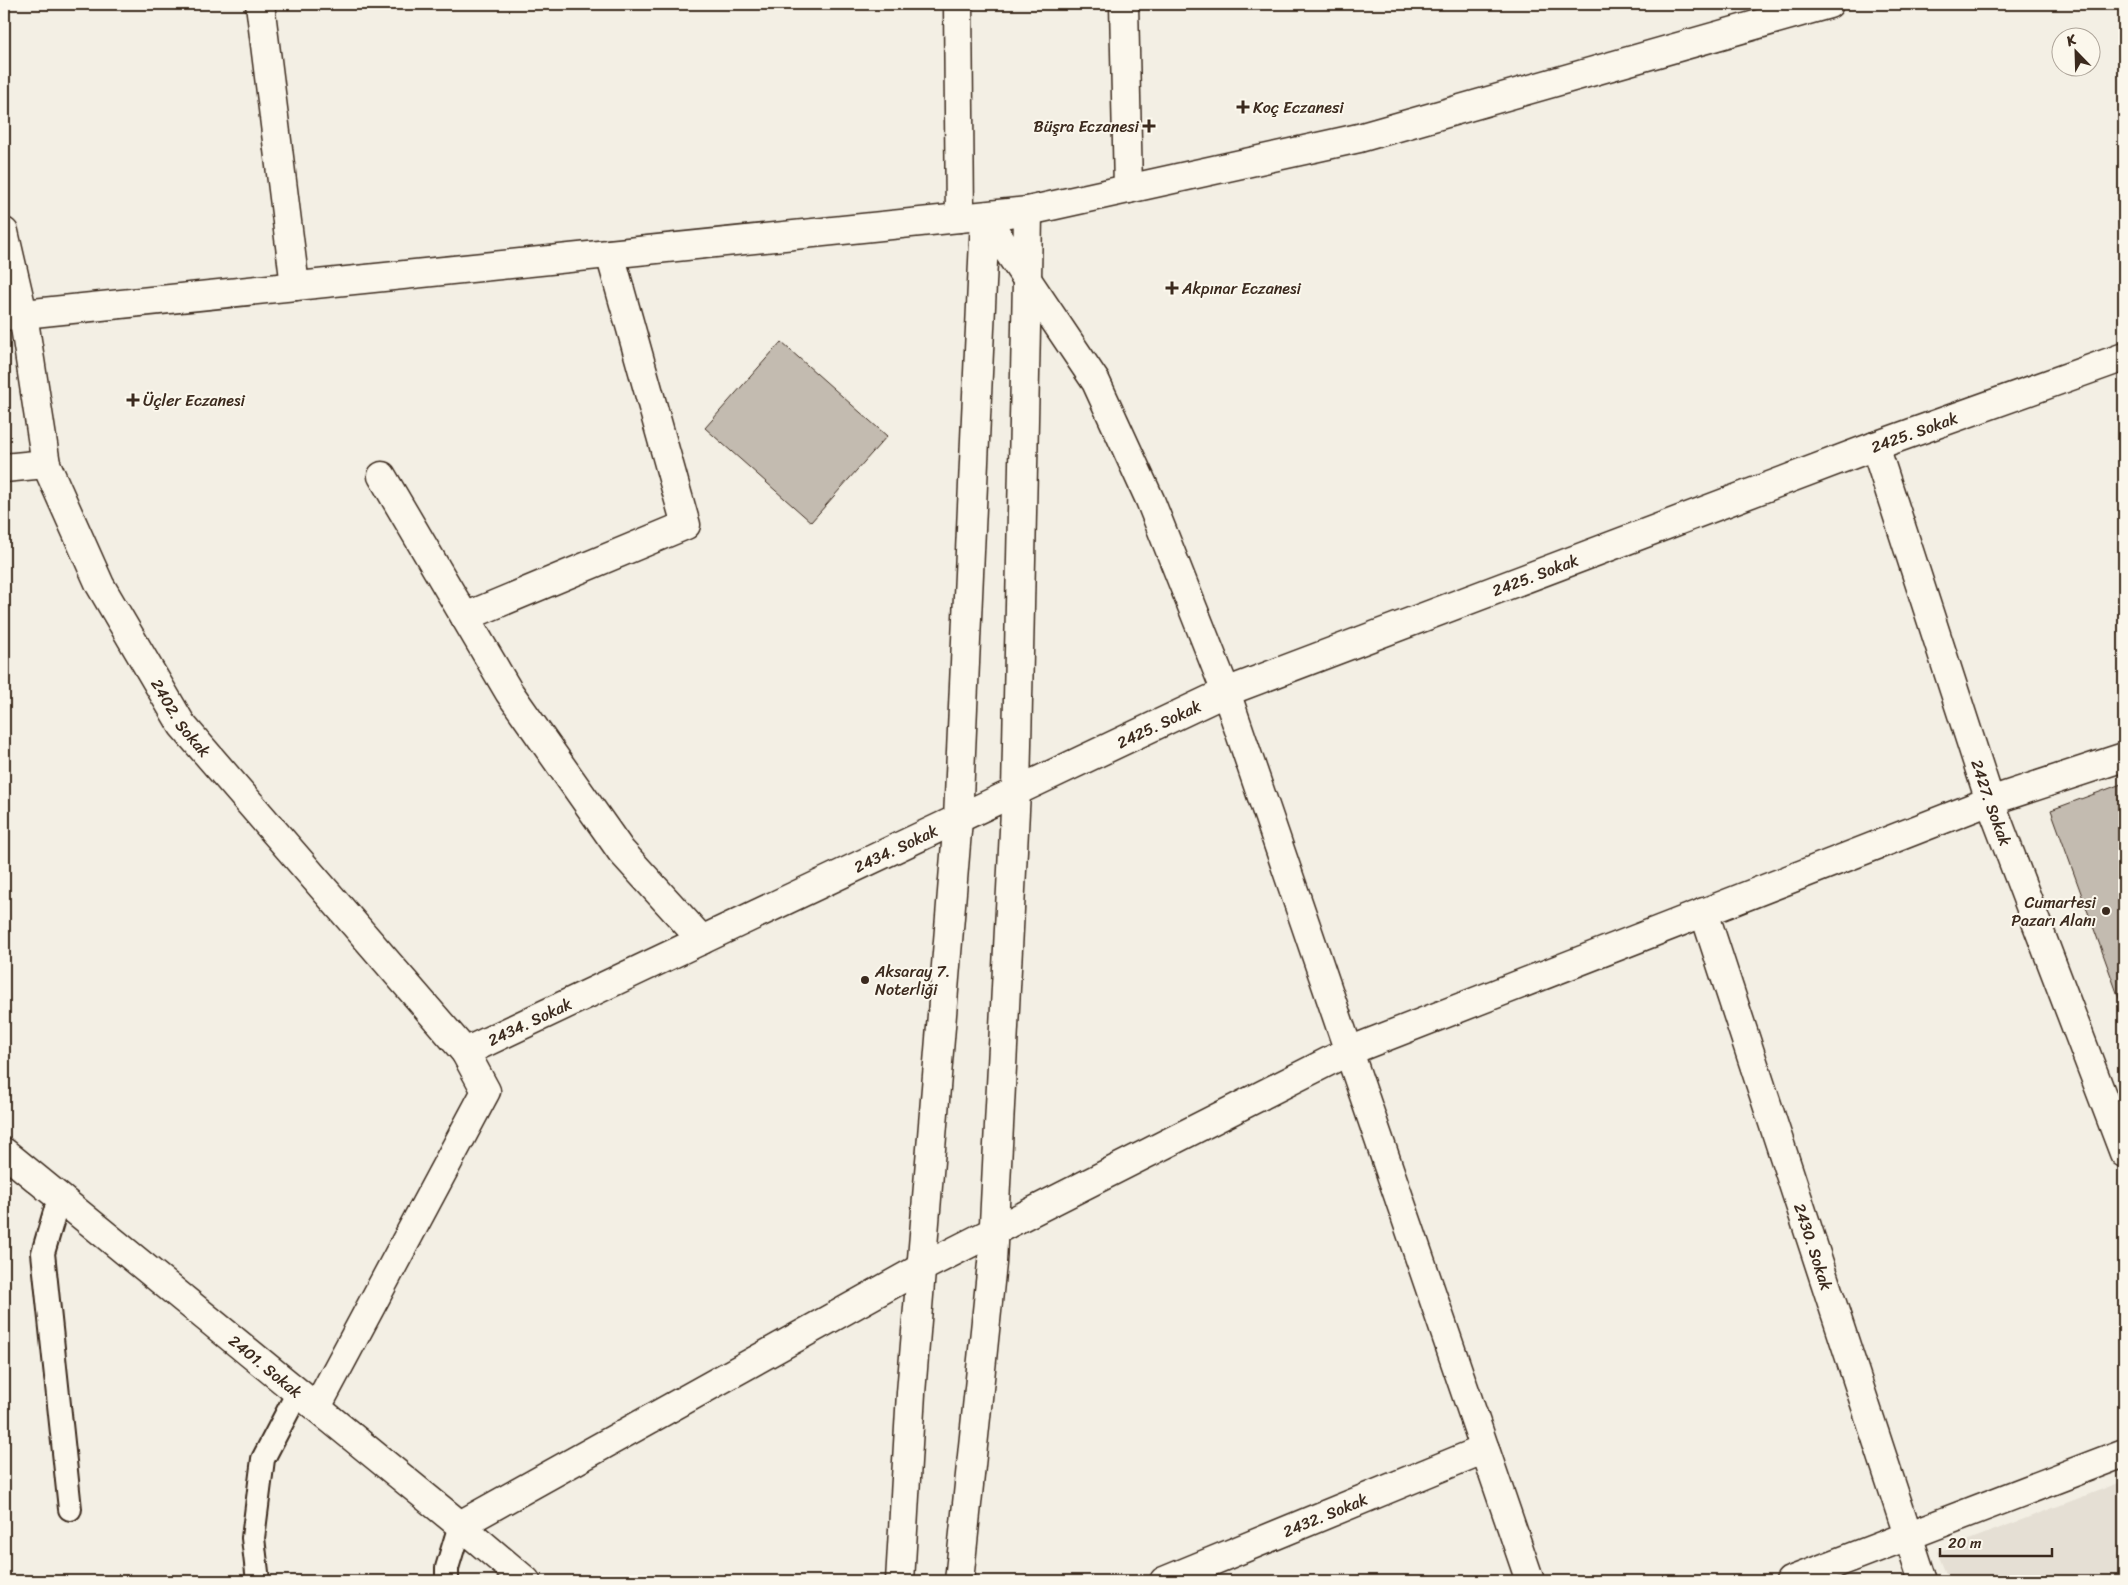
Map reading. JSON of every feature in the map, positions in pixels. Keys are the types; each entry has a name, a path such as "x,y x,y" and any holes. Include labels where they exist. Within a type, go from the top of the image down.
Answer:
{"street":[{"path":"260,4 295,286"},
{"path":"900,1581 911,1393 958,819 972,218 958,4"},
{"path":"1124,4 1128,189"},
{"path":"13,315 1028,211 1359,138 1829,4"},
{"path":"959,1581 994,1231 1016,792 1028,211"},
{"path":"972,218 1027,281 1096,382 1150,500 1226,692 1530,1581"},
{"name":"2402. Sokak","path":"4,232 13,315 46,464 100,585 182,725 465,1052"},
{"path":"465,617 686,525 610,254"},
{"name":"2425. Sokak","path":"958,819 1226,692 1875,446 2124,357"},
{"name":"2427. Sokak","path":"1875,446 1990,801 2124,1153"},
{"path":"4,468 46,464"},
{"path":"382,476 509,692 621,851 702,940"},
{"path":"460,1525 921,1268 1349,1051 1990,801 2124,757"},
{"name":"2434. Sokak","path":"465,1052 958,819"},
{"name":"2430. Sokak","path":"1704,912 1923,1581"},
{"path":"307,1399 486,1090 465,1052"},
{"name":"2401. Sokak","path":"4,1152 307,1399 526,1581"},
{"name":"2432. Sokak","path":"1164,1581 1485,1450"},
{"path":"1790,1581 2124,1453"}],"lane":[{"path":"59,1198 43,1253 70,1510"},
{"path":"258,1581 253,1538 263,1459 307,1399"},
{"path":"447,1581 447,1568 460,1525"}],"shaded area":[{"path":"2124,1481 2124,1581 1949,1581 1937,1552"}],"building":[{"path":"781,342 887,436 811,522 705,428"},
{"name":"Cumartesi Pazarı Alanı","path":"2124,783 2124,1012 2051,810"}],"place":[{"name":"Koç Eczanesi","path":"1243,107"},
{"name":"Büşra Eczanesi","path":"1149,126"},
{"name":"Akpınar Eczanesi","path":"1172,288"},
{"name":"Üçler Eczanesi","path":"133,400"},
{"name":"Cumartesi Pazarı Alanı","path":"2106,911"},
{"name":"Aksaray 7. Noterliği","path":"865,980"}]}
